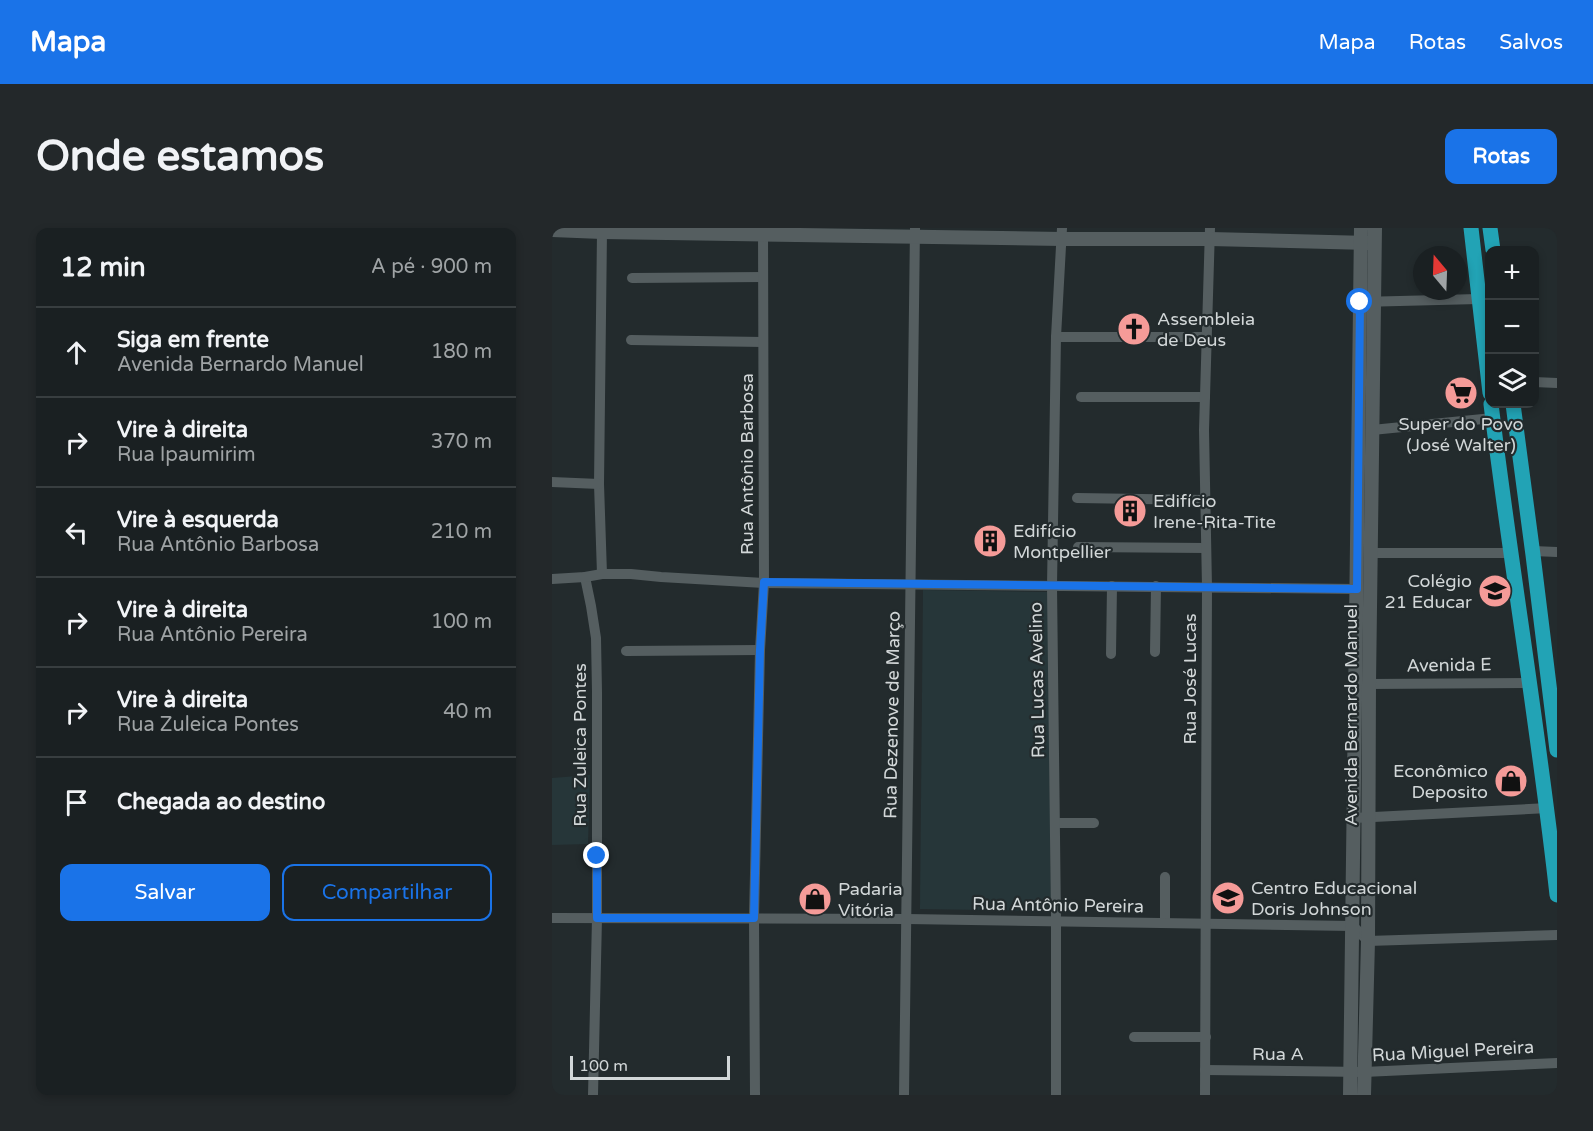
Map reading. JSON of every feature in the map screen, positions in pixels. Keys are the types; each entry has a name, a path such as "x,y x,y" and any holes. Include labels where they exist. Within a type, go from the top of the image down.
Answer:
{"main road":[{"path":"1471,228 1485,354"},
{"path":"1490,228 1492,246"},
{"path":"1514,408 1554,698 1557,750"},
{"path":"1492,411 1548,808 1557,895"}],"street":[{"name":"Avenida Bernardo Manuel","path":"1350,1095 1358,1071 1368,942 1361,818 1356,651 1367,302 1367,243 1361,228"},
{"name":"Avenida Bernardo Manuel","path":"1367,243 1375,228"},
{"path":"552,230 1210,234 1367,243"},
{"name":"Rua Antônio Barbosa","path":"755,1095 754,918 760,650 764,582 763,231"},
{"path":"602,232 599,484 602,573"},
{"name":"Rua Dezenove de Março","path":"904,1095 915,233"},
{"name":"Rua Lucas Avelino","path":"1056,1095 1052,586 1056,337 1062,233"},
{"name":"Rua José Lucas","path":"1205,1095 1207,587 1205,397 1210,234"},
{"path":"632,278 763,277"},
{"path":"1367,302 1478,299"},
{"name":"Avenida Bernardo Manuel","path":"1364,1095 1358,1071 1353,926 1370,652 1372,430 1367,302"},
{"path":"1056,337 1206,337"},
{"path":"631,340 764,342"},
{"path":"1539,382 1557,383"},
{"path":"1081,397 1205,397"},
{"path":"1372,430 1492,411"},
{"path":"552,482 599,484"},
{"path":"1077,498 1205,501"},
{"path":"1078,547 1206,548"},
{"path":"1533,551 1557,552"},
{"path":"1370,553 1512,553"},
{"path":"552,579 585,577 602,573 764,582 1357,589"},
{"name":"Rua Zuleica Pontes","path":"585,577 596,638 597,918 593,1095"},
{"path":"1111,654 1112,586"},
{"path":"1155,652 1156,586"},
{"path":"626,651 760,650"},
{"path":"1356,651 1370,652"},
{"name":"Avenida E","path":"1368,684 1531,683"},
{"path":"1361,818 1548,808"},
{"path":"1055,823 1094,823"},
{"path":"1165,877 1166,923"},
{"name":"Rua Antônio Pereira","path":"552,918 1056,920 1353,926"},
{"path":"1353,926 1368,942 1557,935"},
{"path":"1134,1037 1206,1037"},
{"name":"Rua Miguel Pereira","path":"1358,1071 1557,1063"},
{"name":"Rua A","path":"1204,1070 1358,1071"}],"shaded area":[{"path":"923,590 1048,592 1051,911 920,909"},
{"path":"590,775 588,844 552,845 552,778"}],"place":[{"name":"Assembleia de Deus","path":"1134,329"},
{"name":"Super do Povo (José Walter)","path":"1461,393"},
{"name":"Edifício Irene-Rita-Tite","path":"1130,511"},
{"name":"Edifício Montpellier","path":"990,541"},
{"name":"Colégio 21 Educar","path":"1495,591"},
{"name":"Econômico Deposito","path":"1511,781"},
{"name":"Centro Educacional Doris Johnson","path":"1228,898"},
{"name":"Padaria Vitória","path":"815,899"}],"route":[{"path":"597,856 597,918 754,918 760,650 764,582 1357,589 1360,302"}]}
